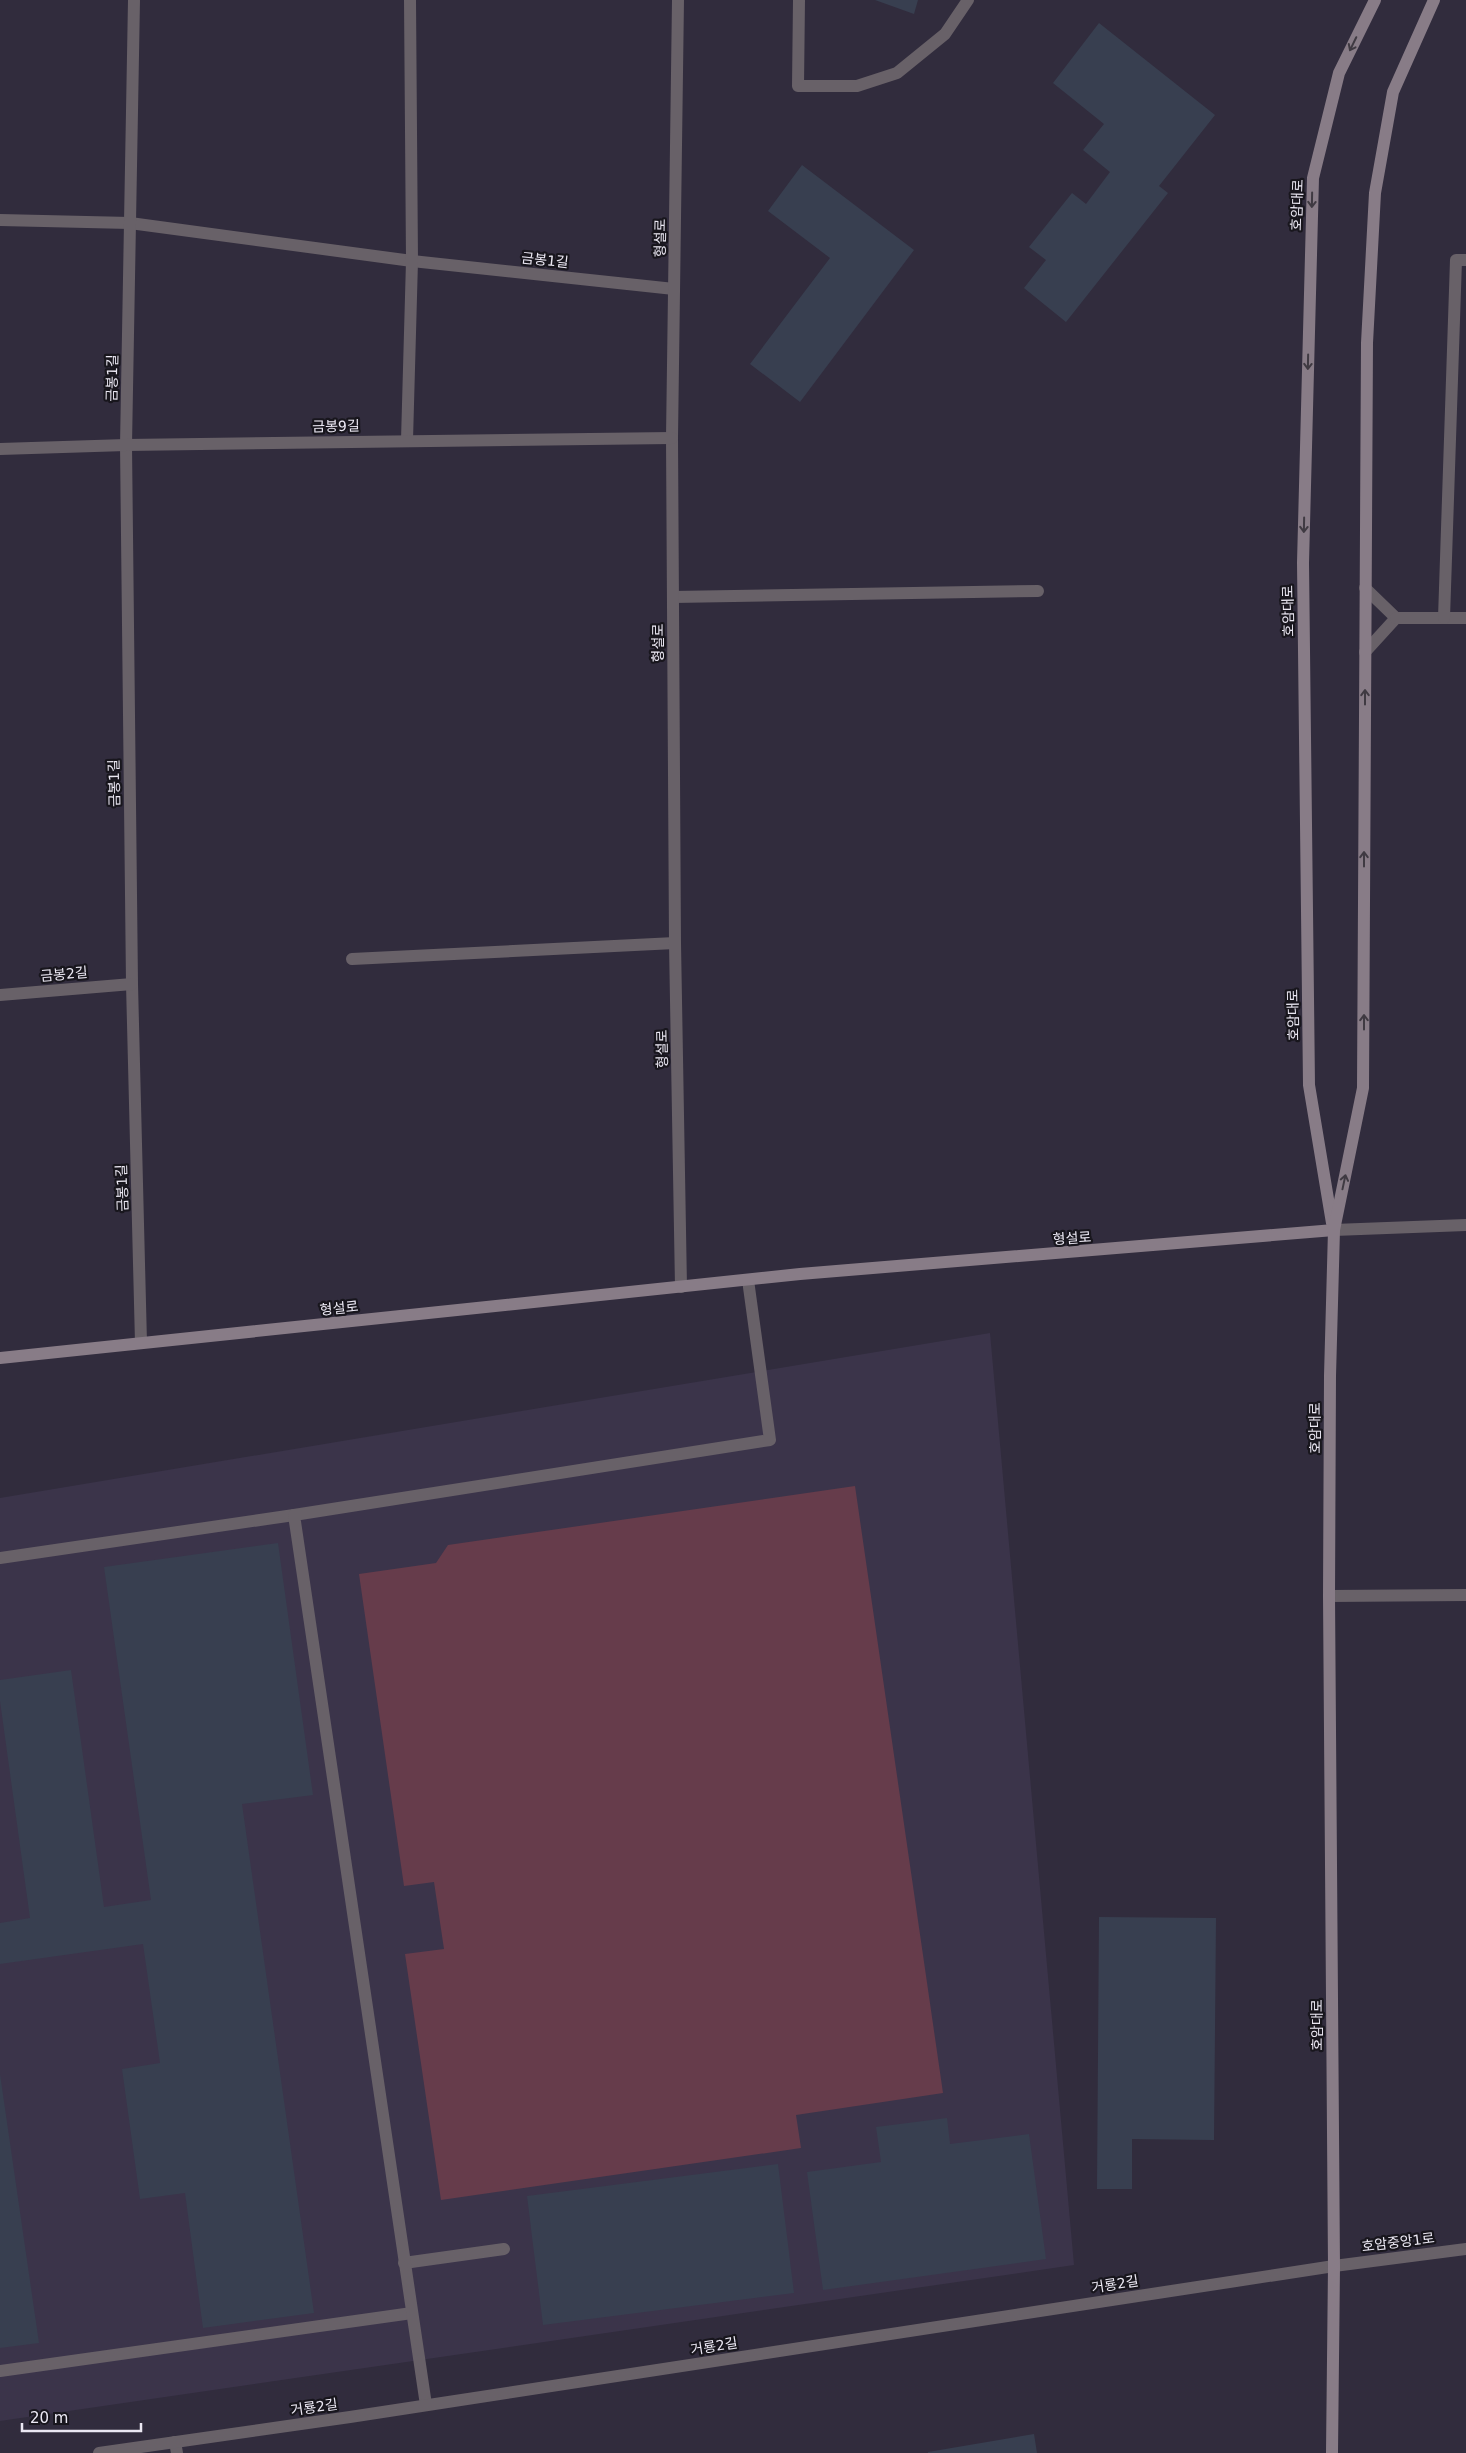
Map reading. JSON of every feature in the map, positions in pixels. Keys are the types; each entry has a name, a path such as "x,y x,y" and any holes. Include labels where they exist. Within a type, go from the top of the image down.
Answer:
{"street":[{"name":"금봉1길","path":"134,0 126,444 132,984 141,1343"},
{"path":"407,440 412,261 410,0"},
{"name":"형설로","path":"678,0 672,438 675,943 681,1287"},
{"path":"798,0 798,86 857,86 897,73 945,34 968,0"},
{"name":"호암대로","path":"1334,1230 1309,1085 1303,563 1312,178 1339,73 1374,0"},
{"name":"호암대로","path":"1332,2453 1334,2266 1329,1596 1330,1376 1334,1230 1364,1088 1367,343 1375,193 1393,92 1434,0"},
{"name":"금봉1길","path":"0,220 130,223 412,261 674,289"},
{"path":"1444,618 1456,260 1466,260"},
{"name":"금봉9길","path":"0,449 126,444 672,438"},
{"path":"1365,588 1396,618 1466,618"},
{"path":"673,597 1038,590"},
{"path":"1365,652 1396,618"},
{"path":"352,959 675,943"},
{"name":"금봉2길","path":"0,995 132,984"},
{"name":"형설로","path":"0,1358 748,1280 1334,1230 1466,1225"},
{"path":"0,1558 294,1516 770,1440 748,1280"},
{"path":"294,1516 426,2405"},
{"path":"1329,1596 1466,1595"},
{"path":"404,2263 504,2249"},
{"name":"호암중앙1로","path":"1334,2266 1466,2249"},
{"name":"거룡2길","path":"99,2453 176,2448 426,2405 1334,2266"},
{"path":"0,2371 412,2313"}],"shaded area":[{"path":"990,1333 1074,2265 0,2421 0,1498"},
{"path":"855,1486 943,2093 796,2115 801,2148 441,2200 405,1954 444,1949 434,1882 404,1886 359,1574 436,1563 448,1545"}],"building":[{"path":"875,0 918,0 914,14"},
{"path":"1099,23 1215,115 1159,186 1168,193 1066,322 1024,288 1046,260 1029,247 1072,193 1086,204 1110,172 1083,150 1104,124 1053,83"},
{"path":"802,165 914,250 800,402 750,364 830,258 768,211"},
{"path":"278,1543 313,1795 242,1804 314,2313 203,2328 185,2193 140,2199 122,2069 160,2063 143,1944 0,1964 0,1923 30,1918 0,1701 0,1680 71,1670 104,1907 151,1900 104,1567"},
{"path":"1099,1917 1216,1918 1214,2140 1132,2139 1132,2189 1097,2189"},
{"path":"0,2074 39,2343 0,2348"},
{"path":"947,2118 950,2144 1029,2134 1046,2259 823,2290 807,2172 881,2162 876,2127"},
{"path":"778,2164 794,2293 543,2325 527,2196"},
{"path":"1034,2434 1037,2453 928,2453 928,2452"}]}
